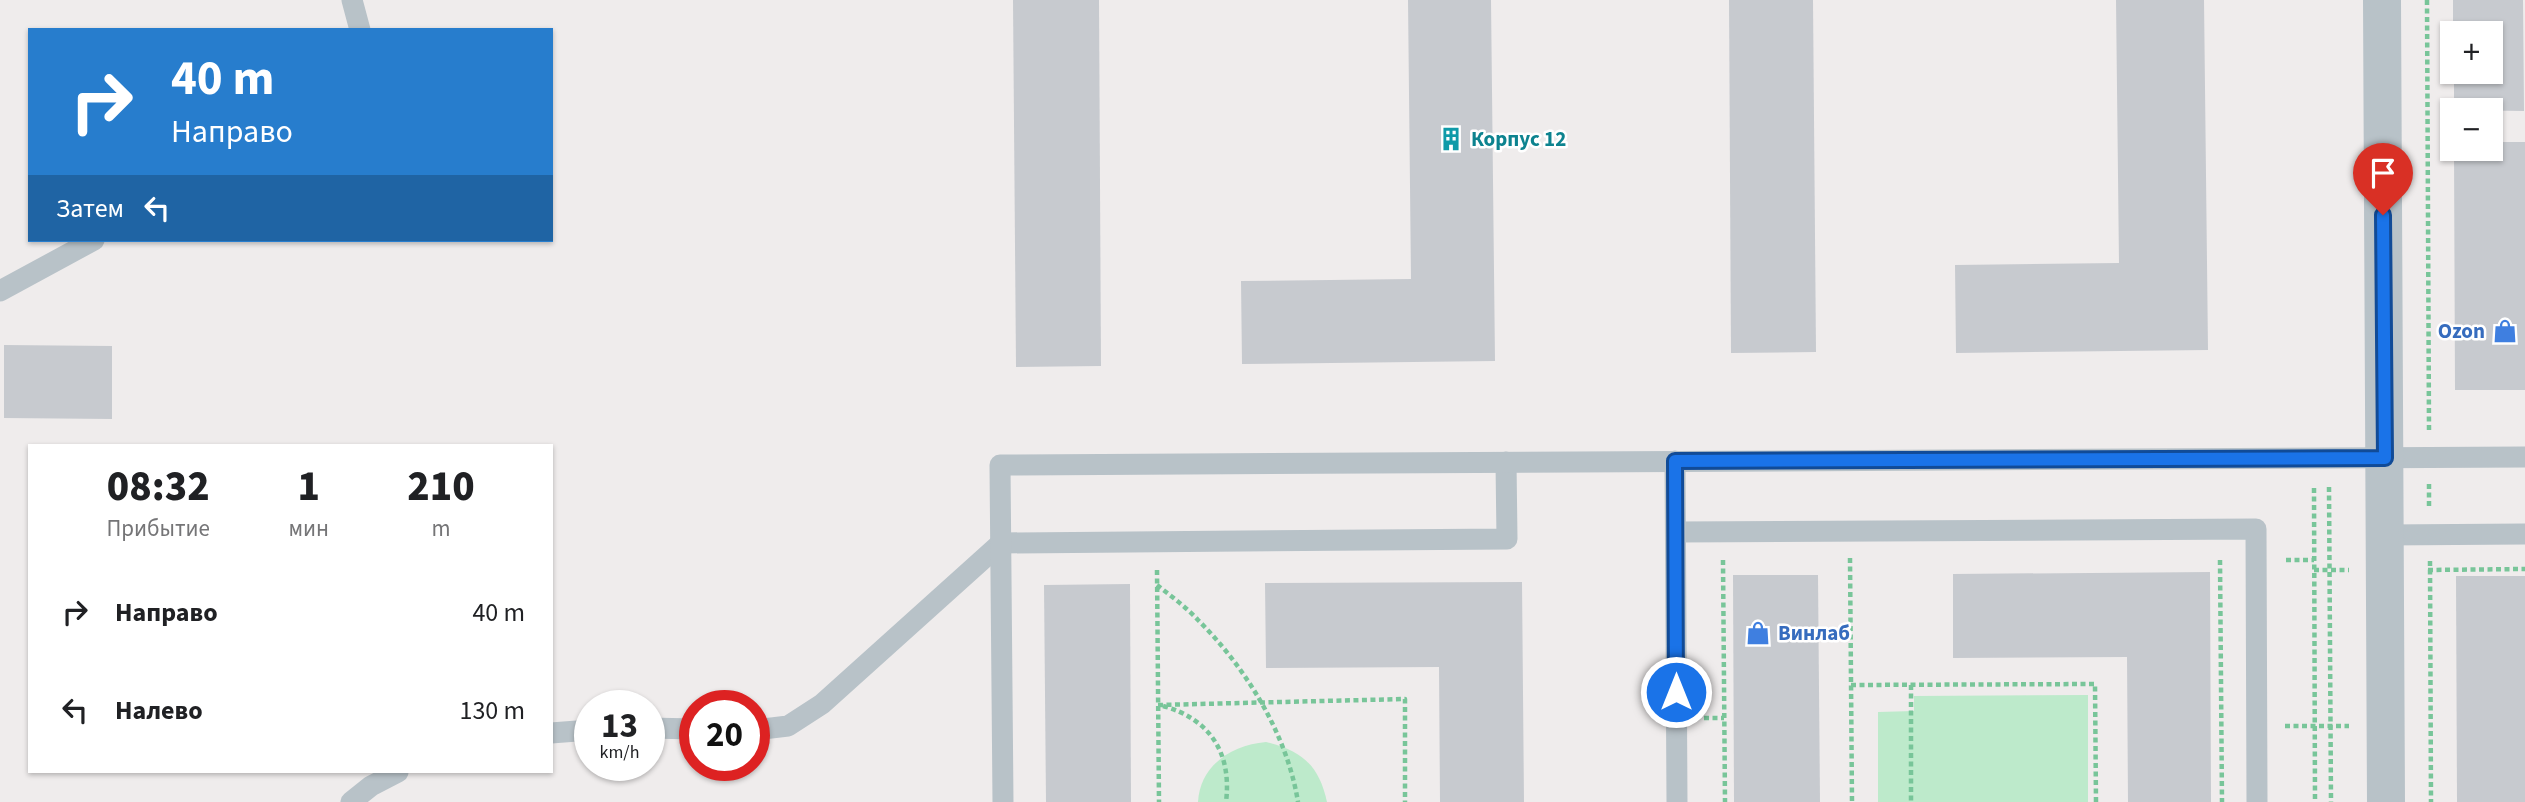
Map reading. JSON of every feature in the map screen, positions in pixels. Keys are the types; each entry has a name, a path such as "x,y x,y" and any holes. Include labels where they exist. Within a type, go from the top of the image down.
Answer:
{"street":[{"path":"2382,0 2386,802"}],"lane":[{"path":"352,0 359,28"},
{"path":"0,291 90,242"},
{"path":"1003,802 1000,465 2525,457"},
{"path":"1675,461 1677,802"},
{"path":"770,728 788,726 822,704 1001,543 1507,539 1506,462"},
{"path":"1676,532 2256,529 2257,802"},
{"path":"2385,535 2525,534"},
{"path":"553,733 574,731"},
{"path":"351,802 371,786 396,773"}],"path":[{"path":"2427,0 2431,802"},
{"path":"2315,802 2321,458"},
{"path":"2321,458 2331,802"},
{"path":"1850,531 1852,802"},
{"path":"1723,532 1725,802"},
{"path":"1157,541 1159,802"},
{"path":"2220,560 2222,802"},
{"path":"1157,585 1197,618 1232,657 1261,701 1282,746 1298,802"},
{"path":"1851,685 2095,684 2096,802"},
{"path":"1911,685 1911,802"},
{"path":"1158,705 1405,699 1405,802"},
{"path":"1158,705 1180,711 1199,722 1215,740 1224,761 1228,783 1226,802"},
{"path":"2221,726 2431,726"}],"green space":[{"path":"2088,695 2088,802 1878,802 1878,712 1914,711 1914,696"},
{"path":"1266,742 1290,750 1307,762 1319,778 1327,802 1198,802 1205,777 1220,759 1241,747"}],"building":[{"path":"1013,0 1099,0 1101,366 1016,367"},
{"name":"Корпус 12","path":"1408,0 1491,0 1495,361 1242,364 1241,281 1411,279"},
{"path":"1729,0 1813,0 1816,352 1731,353"},
{"path":"2116,0 2204,0 2208,350 1956,353 1955,265 2119,263"},
{"path":"2453,0 2523,0 2524,111 2503,111 2503,98 2454,98 2454,84 2503,84 2503,21 2453,21"},
{"path":"2503,142 2525,142 2525,390 2455,390 2454,161 2503,161"},
{"path":"4,345 112,346 112,419 4,418"},
{"path":"2210,572 2211,802 2128,802 2127,657 1953,658 1953,574"},
{"path":"1733,575 1818,575 1820,802 1734,802"},
{"path":"2456,576 2525,576 2525,802 2457,802"},
{"path":"1522,582 1524,802 1440,802 1439,667 1266,668 1265,583"},
{"path":"1130,584 1131,802 1046,802 1044,585"}],"place":[{"name":"Корпус 12","path":"1451,139"},
{"name":"Ozon","path":"2505,331"},
{"name":"Винлаб","path":"1758,633"}],"route":[{"path":"1676,692 1675,461 2385,458 2383,215"}]}
